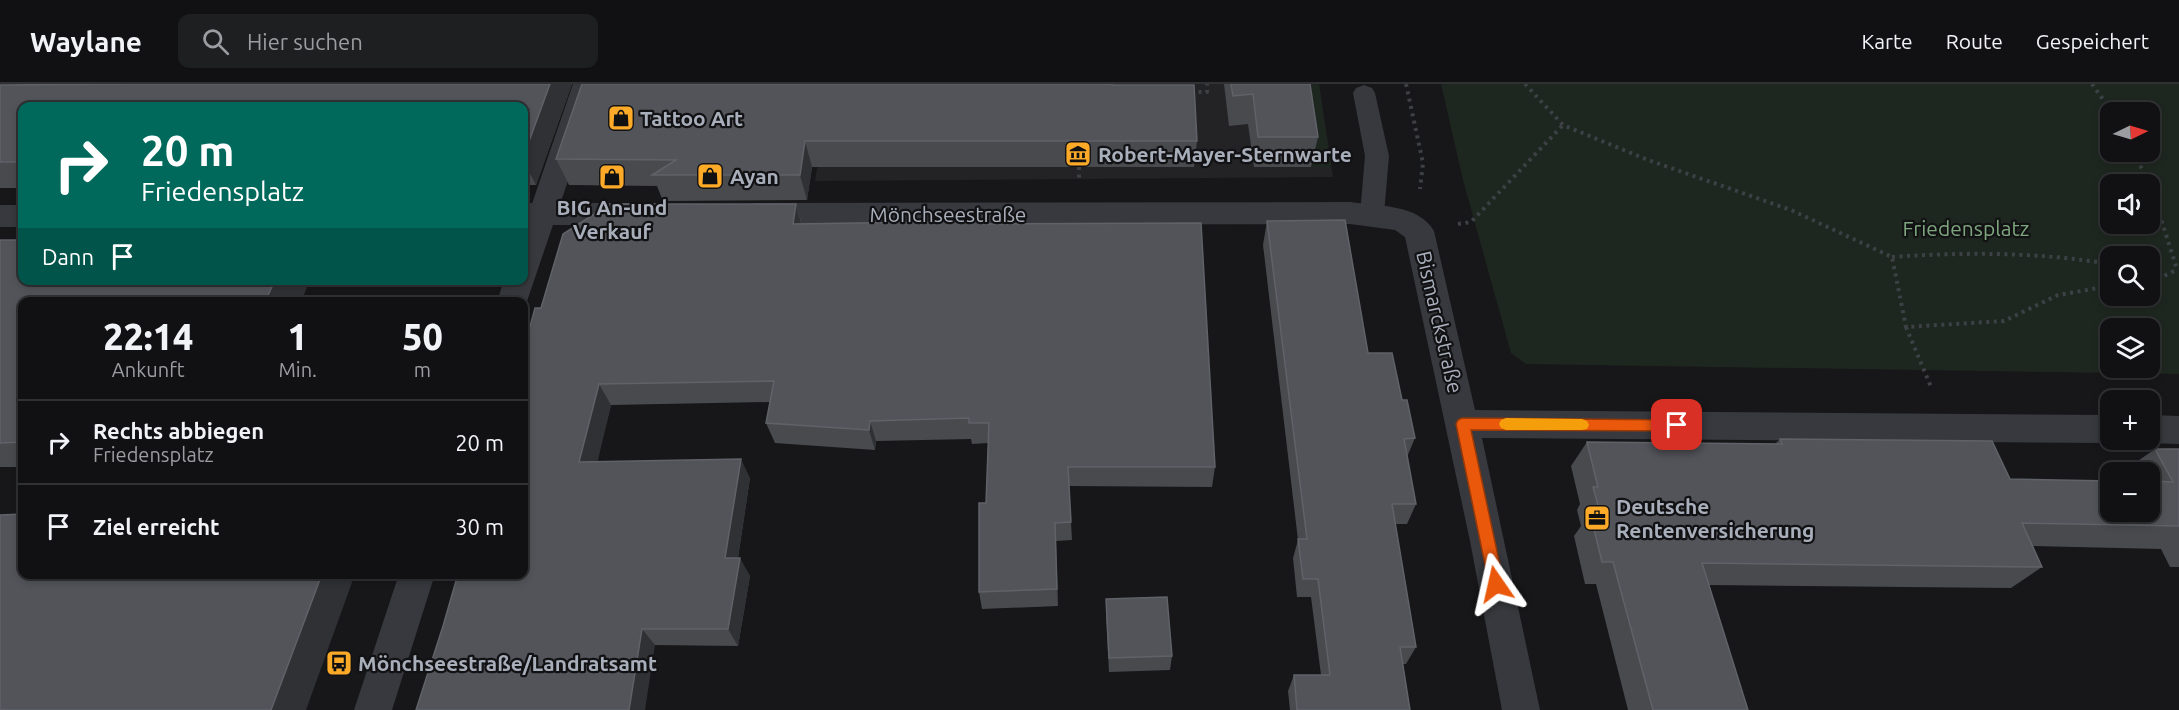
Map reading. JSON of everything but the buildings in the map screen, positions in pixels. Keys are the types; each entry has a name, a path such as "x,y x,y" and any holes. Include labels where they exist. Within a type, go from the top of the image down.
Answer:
{"street":[{"path":"528,245 533,214 587,84"},
{"path":"533,214 667,214"},
{"name":"Mönchseestraße","path":"724,214 1372,214"},
{"path":"1372,214 1411,225"},
{"path":"0,216 18,216"},
{"name":"Bismarckstraße","path":"1411,225 1462,424 1521,710"},
{"path":"1462,424 2100,429"},
{"path":"2160,429 2179,429"},
{"path":"373,710 415,579"}],"lane":[{"path":"1364,93 1377,156 1372,214"}],"path":[{"path":"1187,92 1207,92 1207,84"},
{"path":"1525,84 1563,125 1648,160 1791,210 1892,256 1938,253 2011,253 2100,262"},
{"path":"2092,84 2105,102"},
{"path":"1411,225 1471,222 1563,125"},
{"path":"2160,217 2178,269 2162,277"},
{"path":"1892,256 1911,345 1951,428"},
{"path":"1906,327 2004,321 2058,295 2100,288"}],"shaded area":[{"path":"831,84 1319,84 1333,177 815,181"}],"green space":[{"path":"1299,84 1319,84 1331,167 1311,167"},
{"name":"Friedensplatz","path":"1441,84 2179,84 2179,374 2160,374 2160,318 2100,318 2100,373 1526,364 1511,353 1463,180"}],"slow traffic":[{"path":"1506,424 1582,425"}],"place":[{"name":"Tattoo Art","path":"621,118"},
{"name":"Robert-Mayer-Sternwarte","path":"1078,154"},
{"name":"Ayan","path":"710,176"},
{"name":"BIG An-und Verkauf","path":"612,177"},
{"name":"Deutsche Rentenversicherung","path":"1597,518"},
{"name":"Mönchseestraße/Landratsamt","path":"339,663"}],"route":[{"path":"1496,584 1462,424 1677,425"}]}
